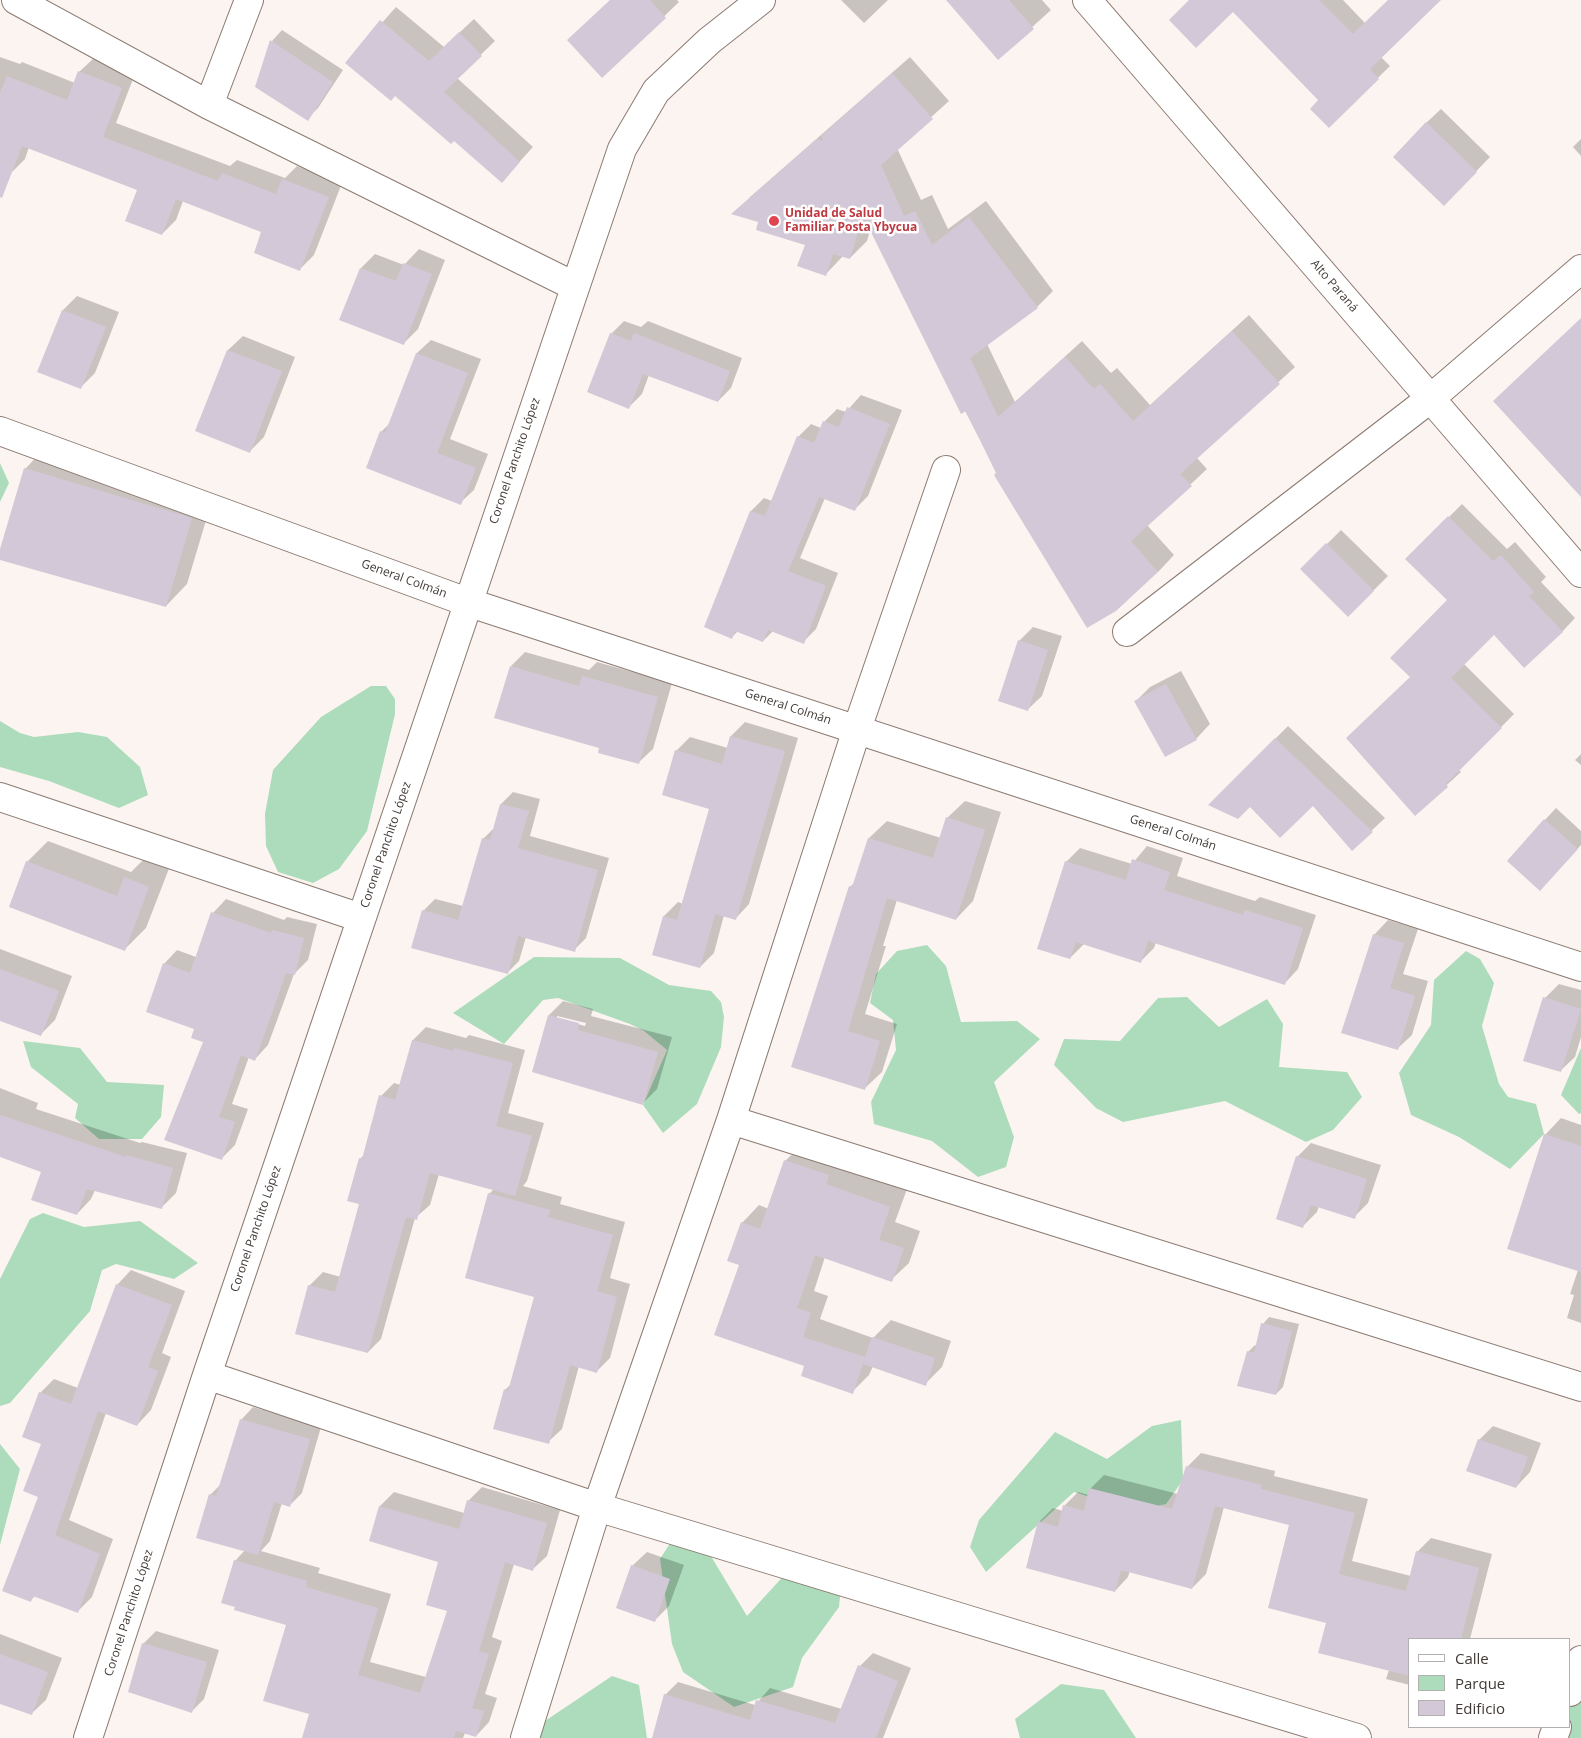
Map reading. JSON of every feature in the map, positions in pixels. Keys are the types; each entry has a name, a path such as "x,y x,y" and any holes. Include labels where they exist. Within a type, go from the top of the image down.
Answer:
{"street":[{"path":"16,0 209,105 574,286"},
{"path":"209,105 249,0"},
{"name":"Coronel Panchito López","path":"88,1738 207,1375 467,602 622,149 656,91 709,41 762,0"},
{"name":"Alto Paraná","path":"1088,0 1581,573"},
{"path":"1126,632 1431,398 1581,269"},
{"name":"General Colmán","path":"0,431 467,602 1581,967"},
{"path":"524,1738 597,1507 732,1120 857,729 946,470"},
{"path":"0,797 361,918"},
{"path":"732,1120 1581,1388"},
{"path":"207,1375 597,1507 1357,1738"},
{"path":"1571,1689 1581,1660"}],"green space":[{"path":"0,463 9,483 0,502"},
{"path":"371,686 386,686 395,699 395,714 367,831 339,869 313,883 278,872 266,846 265,814 273,770 321,717"},
{"path":"0,721 20,733 34,737 78,732 107,737 140,767 148,795 119,808 49,781 0,767"},
{"path":"927,945 946,966 961,1022 1017,1021 1040,1039 994,1082 1014,1137 1006,1167 978,1177 932,1141 874,1124 871,1102 896,1050 893,1020 870,1003 876,974 897,951"},
{"path":"1466,951 1480,959 1494,983 1482,1026 1499,1084 1508,1097 1536,1104 1544,1134 1510,1169 1459,1137 1411,1115 1399,1073 1431,1025 1434,980"},
{"path":"534,957 620,958 669,985 711,991 721,1002 724,1017 721,1047 697,1104 663,1133 643,1105 667,1050 644,1031 630,1024 558,998 543,1000 504,1044 453,1013"},
{"path":"1187,997 1219,1027 1267,999 1283,1024 1279,1067 1347,1072 1362,1097 1333,1130 1306,1142 1225,1101 1123,1122 1096,1108 1054,1065 1064,1039 1120,1041 1158,998"},
{"path":"23,1041 80,1048 107,1082 164,1085 161,1117 142,1139 99,1139 75,1118 78,1104 31,1067"},
{"path":"1581,1048 1581,1113 1579,1114 1561,1095"},
{"path":"43,1213 84,1227 140,1221 198,1263 174,1279 116,1264 102,1270 90,1311 10,1403 0,1406 0,1279 30,1219"},
{"path":"1181,1420 1183,1480 1166,1504 1134,1511 1074,1492 986,1572 970,1547 979,1520 1055,1432 1107,1459 1152,1426"},
{"path":"0,1444 20,1469 0,1545"},
{"path":"676,1534 703,1543 747,1616 788,1571 842,1577 839,1607 802,1658 793,1687 734,1707 683,1672 672,1644 660,1559"},
{"path":"612,1676 639,1685 647,1738 535,1738 539,1725"},
{"path":"1581,1681 1581,1738 1569,1738 1571,1700"},
{"path":"1061,1684 1104,1690 1136,1738 1020,1738 1015,1719"}],"building":[{"path":"610,0 650,0 666,18 602,78 567,40"},
{"path":"946,0 1009,0 1034,29 998,60"},
{"path":"1189,0 1319,0 1353,34 1388,0 1441,0 1370,69 1379,79 1329,128 1310,109 1318,100 1233,12 1196,48 1169,20"},
{"path":"380,20 429,61 459,32 482,56 444,92 520,162 502,183 454,141 451,144 395,96 391,101 345,63"},
{"path":"270,40 333,82 308,121 255,87"},
{"path":"78,71 122,88 103,137 218,181 222,173 276,194 282,179 329,197 300,271 254,253 261,232 176,199 162,235 125,221 137,190 22,146 2,198 0,197 0,93 7,76 67,100"},
{"path":"892,73 933,119 881,165 904,216 915,211 932,245 969,217 1038,308 970,358 998,417 1065,357 1094,389 1100,384 1133,421 1232,331 1280,384 1180,474 1192,486 1131,541 1158,572 1116,611 1087,628 994,475 996,473 966,411 961,414 863,216 850,259 833,254 826,276 797,266 805,245 756,230 758,222 731,214 817,139 824,141 821,136"},
{"path":"1426,122 1477,172 1444,206 1393,157"},
{"path":"403,263 432,274 404,345 339,320 360,268 396,281"},
{"path":"62,310 106,327 81,389 37,372"},
{"path":"1581,318 1581,497 1493,401"},
{"path":"610,333 631,341 634,333 730,371 718,402 643,374 629,409 587,392"},
{"path":"227,350 282,371 250,453 195,431"},
{"path":"416,353 468,373 437,453 476,468 461,505 366,468 380,431 385,433"},
{"path":"847,407 890,424 855,511 819,497 788,571 826,586 804,644 768,630 763,642 735,631 732,639 704,627 750,511 765,516 797,436 814,443 823,421 839,427"},
{"path":"24,468 192,518 166,607 0,560 0,549"},
{"path":"1448,516 1493,561 1501,555 1534,592 1529,596 1563,632 1524,668 1494,635 1451,678 1502,728 1446,784 1448,787 1415,816 1346,738 1410,677 1390,658 1447,600 1405,559"},
{"path":"1326,543 1374,591 1348,617 1300,569"},
{"path":"1018,640 1048,650 1028,711 998,701"},
{"path":"510,666 579,686 582,676 658,697 639,764 598,753 599,748 494,718"},
{"path":"1166,684 1197,740 1165,757 1134,701"},
{"path":"730,736 785,751 736,920 715,914 700,968 652,955 663,916 677,920 709,809 662,795 675,750 722,764"},
{"path":"1275,738 1373,832 1352,851 1313,806 1280,838 1250,807 1238,819 1208,805"},
{"path":"500,804 529,811 518,848 598,870 575,952 518,936 508,974 411,948 422,910 458,920 482,838 490,840"},
{"path":"946,817 985,830 956,920 887,898 848,1031 880,1041 865,1090 791,1067 849,886 852,887 868,838 933,858"},
{"path":"1544,819 1578,849 1540,891 1507,861"},
{"path":"1132,859 1170,872 1164,890 1243,915 1245,910 1303,928 1285,985 1148,941 1141,963 1076,942 1070,959 1037,949 1065,861 1126,880"},
{"path":"26,861 117,896 124,877 149,887 125,951 9,907"},
{"path":"211,912 271,933 272,930 304,938 295,975 286,973 255,1061 241,1055 219,1117 235,1122 222,1160 164,1140 203,1042 191,1038 194,1029 146,1012 163,963 190,973"},
{"path":"1373,934 1404,943 1390,988 1415,996 1398,1050 1341,1033"},
{"path":"0,969 59,991 41,1036 0,1021"},
{"path":"1543,997 1581,1009 1561,1072 1523,1061"},
{"path":"548,1015 579,1023 578,1030 658,1052 643,1105 532,1072"},
{"path":"412,1040 454,1051 454,1048 513,1063 496,1126 532,1136 515,1196 430,1173 417,1220 406,1217 368,1353 295,1334 308,1285 335,1292 359,1204 347,1201 359,1158 362,1159 379,1095 395,1100"},
{"path":"0,1115 126,1157 126,1155 173,1168 162,1209 87,1189 77,1215 31,1200 41,1172 0,1157"},
{"path":"1544,1134 1581,1146 1581,1272 1507,1249"},
{"path":"1296,1156 1367,1179 1355,1219 1311,1205 1303,1228 1276,1219"},
{"path":"784,1160 829,1175 826,1184 890,1207 879,1240 904,1248 892,1282 815,1255 797,1308 811,1313 803,1337 865,1357 872,1337 935,1358 926,1386 863,1364 853,1394 801,1376 804,1366 714,1335 739,1265 727,1261 741,1222 760,1229"},
{"path":"488,1193 550,1210 548,1217 613,1235 597,1291 617,1297 597,1373 570,1365 549,1444 493,1429 504,1389 508,1391 534,1297 465,1278"},
{"path":"116,1284 172,1305 148,1367 158,1371 137,1426 98,1411 55,1535 100,1554 78,1613 33,1596 31,1602 2,1591 38,1497 23,1491 41,1444 22,1437 39,1392 71,1404"},
{"path":"1261,1323 1292,1331 1276,1395 1237,1386 1247,1351 1254,1353"},
{"path":"240,1419 310,1439 290,1507 274,1502 258,1555 196,1538 209,1494 216,1496"},
{"path":"1478,1439 1528,1457 1516,1488 1466,1471"},
{"path":"1186,1466 1262,1485 1261,1489 1355,1513 1339,1574 1406,1591 1416,1551 1479,1568 1461,1638 1408,1638 1408,1676 1318,1653 1326,1623 1268,1608 1289,1525 1215,1506 1192,1589 1121,1570 1115,1592 1026,1568 1038,1521 1058,1527 1063,1505 1084,1511 1089,1488 1172,1509"},
{"path":"467,1500 547,1523 533,1571 505,1562 479,1651 489,1654 472,1708 484,1711 476,1737 456,1731 454,1738 302,1738 309,1714 263,1701 286,1625 234,1610 235,1607 221,1603 234,1560 307,1581 306,1587 378,1608 358,1675 420,1693 447,1611 426,1605 438,1562 369,1541 379,1506 459,1529"},
{"path":"631,1565 670,1579 655,1622 616,1608"},
{"path":"142,1643 207,1662 192,1713 128,1692"},
{"path":"0,1654 48,1672 32,1715 0,1704"},
{"path":"858,1665 898,1681 876,1738 652,1738 664,1694 750,1720 756,1700 835,1723"}],"place":[{"name":"Unidad de Salud Familiar Posta Ybycua","path":"774,221"}]}
